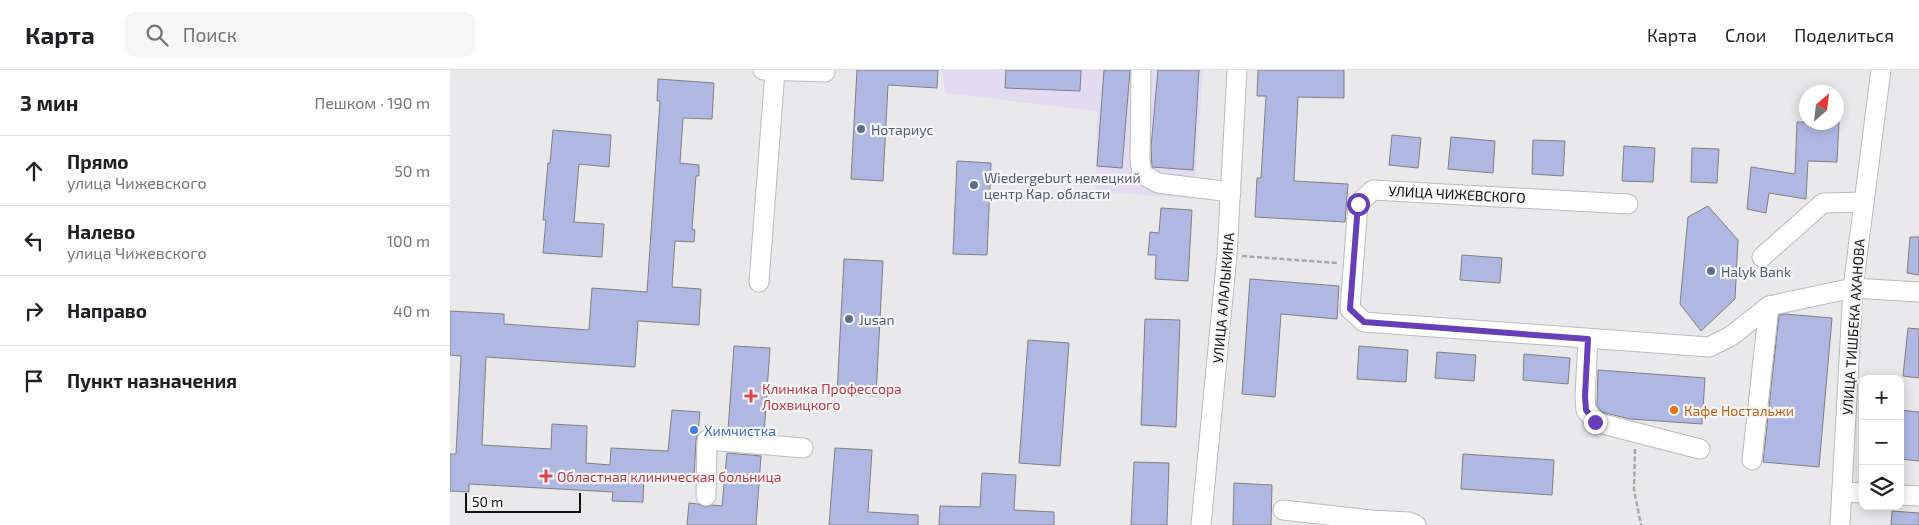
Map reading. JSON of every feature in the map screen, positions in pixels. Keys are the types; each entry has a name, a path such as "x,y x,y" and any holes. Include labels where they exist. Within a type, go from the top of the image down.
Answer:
{"street":[{"path":"759,282 768,70 825,72"},
{"path":"1141,70 1140,159 1142,174 1158,183 1231,192"},
{"name":"УЛИЦА АЛАЛЫКИНА","path":"1202,525 1227,255 1237,70"},
{"name":"УЛИЦА ТИШБЕКА АХАНОВА","path":"1840,525 1853,288 1880,70"},
{"name":"УЛИЦА ЧИЖЕВСКОГО","path":"1628,204 1373,190 1358,204 1350,309 1364,322 1709,348 1731,336 1769,306 1853,288 1919,292"},
{"path":"1762,257 1817,207 1824,203 1864,202"},
{"path":"1752,460 1769,306"},
{"path":"1588,339 1586,410 1595,422 1700,449"},
{"path":"706,496 707,440 802,448"},
{"path":"1842,492 1859,493"},
{"path":"1904,495 1919,496"},
{"path":"1283,510 1371,520 1409,522 1416,525"}],"path":[{"path":"1227,255 1353,264"},
{"path":"1636,432 1634,490 1641,525"}],"shaded area":[{"path":"942,70 1203,70 1194,199 1096,191 1097,111 945,93"}],"building":[{"path":"857,70 938,70 937,88 888,85 883,181 851,179"},
{"path":"1006,70 1081,70 1080,91 1005,88"},
{"path":"1104,70 1130,70 1122,168 1097,166"},
{"path":"1158,70 1199,70 1193,170 1152,167 1151,147"},
{"path":"1258,70 1344,70 1344,98 1298,97 1294,181 1348,184 1345,222 1255,217 1257,178 1261,178 1266,96 1257,96"},
{"path":"658,79 714,83 712,119 683,118 680,163 699,165 699,176 696,176 692,229 695,230 694,242 675,241 672,287 701,289 699,325 638,321 635,367 486,357 482,445 551,449 552,424 587,426 586,463 610,465 611,448 668,451 672,410 700,412 696,440 694,481 644,476 643,502 612,501 613,492 469,484 469,492 450,491 450,454 456,454 461,356 450,355 450,311 504,314 504,324 589,330 592,288 647,292 660,101 657,101"},
{"path":"1797,122 1799,122 1799,130 1839,130 1837,162 1808,161 1806,199 1769,193 1766,213 1747,209 1751,167 1795,174"},
{"path":"553,130 611,135 609,167 579,164 574,222 604,224 602,257 543,253 546,220 543,220"},
{"path":"1392,135 1421,138 1418,168 1389,165"},
{"path":"1451,137 1495,141 1493,173 1448,169"},
{"path":"1533,140 1565,141 1563,176 1532,174"},
{"path":"1624,146 1655,148 1653,182 1622,181"},
{"path":"1692,148 1719,149 1717,183 1691,182"},
{"path":"957,161 991,163 987,255 953,254"},
{"path":"1708,206 1738,240 1735,299 1701,331 1680,304 1688,217"},
{"path":"1161,208 1192,210 1188,281 1155,279 1156,255 1148,255 1150,232 1159,233"},
{"path":"1910,237 1919,237 1919,275 1907,273"},
{"path":"1462,255 1502,258 1500,283 1460,280"},
{"path":"844,259 883,261 876,396 837,394"},
{"path":"1250,279 1339,286 1337,319 1281,314 1275,397 1242,394"},
{"path":"1779,315 1832,318 1819,467 1763,462"},
{"path":"1145,319 1180,320 1176,427 1141,425"},
{"path":"1908,328 1919,329 1919,378 1903,375"},
{"path":"1028,340 1069,343 1060,466 1019,463"},
{"path":"734,346 770,348 764,434 728,430"},
{"path":"1359,346 1408,350 1406,382 1357,379"},
{"path":"1437,352 1476,355 1474,381 1435,378"},
{"path":"1524,354 1570,358 1568,384 1523,380"},
{"path":"1598,370 1705,378 1702,424 1630,419 1602,412 1597,406"},
{"path":"1904,410 1919,412 1919,461 1904,459"},
{"path":"835,448 872,450 868,512 918,515 918,525 829,525"},
{"path":"727,453 761,456 756,525 687,525 689,503 705,507 712,505 722,506"},
{"path":"1463,454 1554,460 1552,495 1461,489"},
{"path":"1134,462 1169,463 1167,525 1131,525"},
{"path":"982,473 1016,475 1014,510 1054,512 1054,525 939,525 940,506 980,507"},
{"path":"1234,483 1272,485 1271,525 1233,525"},
{"path":"1892,511 1919,513 1919,525 1891,525"}],"place":[{"name":"Нотариус","path":"861,129"},
{"name":"Wiedergeburt немецкий центр Кар. области","path":"974,185"},
{"name":"Halyk Bank","path":"1711,271"},
{"name":"Jusan","path":"849,319"},
{"name":"Клиника Профессора Лохвицкого","path":"751,396"},
{"name":"Кафе Ностальжи","path":"1674,410"},
{"name":"Химчистка","path":"694,430"},
{"name":"Областная клиническая больница","path":"546,476"}],"route":[{"path":"1358,204 1350,309 1364,322 1588,339 1586,410 1595,422"}]}
